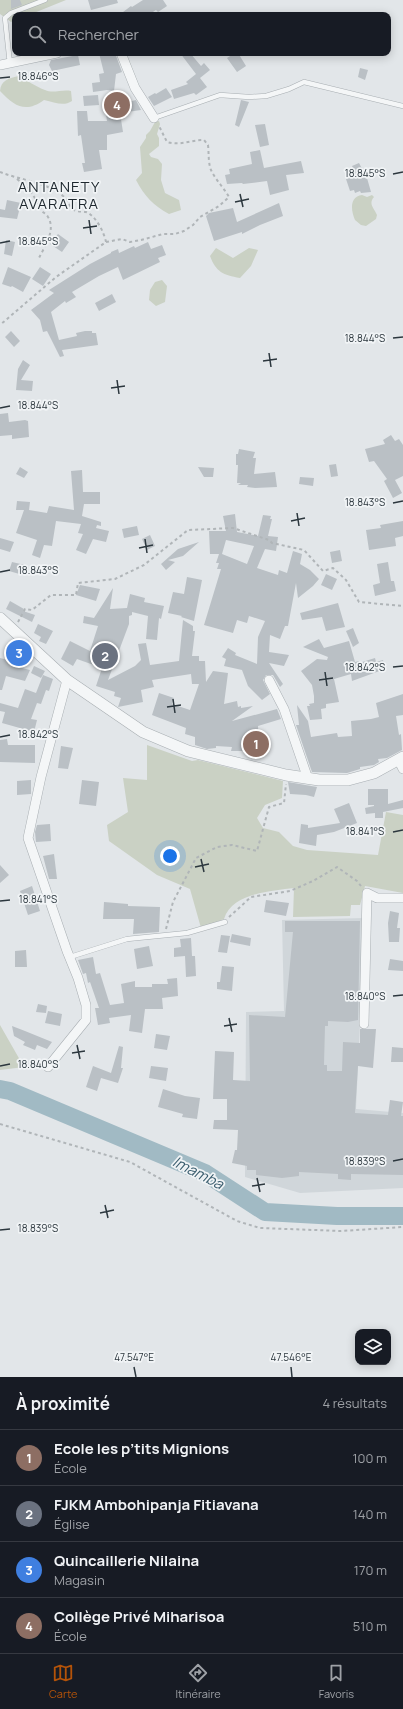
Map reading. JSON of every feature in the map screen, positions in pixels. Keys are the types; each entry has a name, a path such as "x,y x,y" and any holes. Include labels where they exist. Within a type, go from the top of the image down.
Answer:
{"street":[{"path":"0,65 44,56"},
{"path":"122,56 135,88 154,118"},
{"path":"0,618 67,680 143,732 188,751 286,775 318,780 348,780 374,773 402,762"},
{"path":"48,1068 86,1020 86,1005 78,978 28,838 41,777 67,680"},
{"path":"269,680 284,709 308,779"},
{"path":"364,1024 367,893 377,898 403,898"}],"lane":[{"path":"14,12 45,0"},
{"path":"10,64 4,18 12,13"},
{"path":"154,118 220,95 249,97 266,96 289,89 304,82 403,106"},
{"path":"70,957 128,939 186,933 224,922"}],"path":[{"path":"0,325 56,277 106,242 122,239 130,242 163,234 175,234 184,231 193,225 200,217 229,197 223,186 212,172 209,163 208,145 204,140 193,140 175,144 167,142 154,118"},
{"path":"0,172 46,187 63,196 76,211 91,214 104,232 106,242"},
{"path":"16,178 33,194 40,209 48,216 51,228 47,242 39,258"},
{"path":"13,631 25,609 32,610 51,595 76,595 78,583 115,579 144,565 188,530 233,528 269,540 272,544 304,550 323,571 333,568 346,580 359,602 403,606"},
{"path":"164,936 173,902 196,858 217,847 232,845 257,851 269,806 284,803 286,775"},
{"path":"224,922 252,897 290,891 313,881 337,867 357,881 367,893"},
{"path":"0,1124 130,1162 237,1221 260,1228 342,1231 403,1228"}],"shaded area":[{"path":"0,0 66,0 36,12 12,12 11,22 0,14"},
{"path":"19,76 48,91 71,91 72,101 62,104 44,100 38,104 26,107 16,104 0,91 4,82"},
{"path":"159,121 160,124 157,134 159,138 159,146 149,154 151,157 158,159 162,164 161,180 165,193 179,200 181,210 169,214 150,200 136,180 142,173 140,147 155,122"},
{"path":"362,195 367,197 372,195 374,197 372,199 372,204 377,215 376,219 366,226 361,225 355,220 352,209 355,198"},
{"path":"216,248 233,258 249,248 258,250 251,266 240,278 229,276 221,272 215,266 210,256"},
{"path":"162,280 167,286 165,302 156,306 149,300 150,290 155,282"},
{"path":"147,745 192,761 198,760 283,781 282,798 265,805 257,818 263,828 279,832 293,846 307,850 378,855 386,812 403,815 403,893 365,886 360,905 351,905 350,916 293,917 294,888 274,890 253,895 244,899 228,910 224,919 201,928 190,889 157,875 109,841 107,825 128,812 123,778 147,780"},
{"path":"365,918 356,1109 403,1113 403,1188 300,1193 245,1177 246,1012 284,1011 282,920"},
{"path":"0,1025 24,1067 0,1070"}],"building":[{"path":"11,0 20,0 22,5 11,9"},
{"path":"88,0 117,0 118,3 91,10"},
{"path":"143,0 163,0 167,6 158,12 156,10 153,12 123,12 131,6 132,7"},
{"path":"78,56 80,65 52,71 49,65 51,60"},
{"path":"100,56 116,56 122,72 116,74 114,91 107,90 93,92 92,83 100,82 99,74 104,73"},
{"path":"182,56 193,56 201,66 204,63 210,70 200,78 207,87 196,95 194,93 174,99 171,90 188,84 186,82 196,74"},
{"path":"230,56 240,56 246,66 237,72 227,58"},
{"path":"360,68 368,70 365,80 358,77"},
{"path":"166,88 172,97 154,106 148,97"},
{"path":"98,95 99,105 84,106 83,96"},
{"path":"127,100 127,102 136,100 141,110 120,113 123,132 107,135 107,150 99,150 102,169 84,172 82,163 85,163 81,135 78,136 77,111 87,111 88,121 107,121 105,108 118,106 117,101"},
{"path":"241,100 249,102 239,127 235,125"},
{"path":"265,124 269,145 260,147 255,125"},
{"path":"260,150 264,168 301,161 304,173 286,175 289,190 270,195 267,181 227,184 225,175 230,174 229,169 252,164 250,152"},
{"path":"359,163 367,178 371,192 361,193 360,191 355,193 354,190 350,191 346,179 348,178 347,173 354,170 352,166"},
{"path":"7,200 21,203 17,219 0,217 0,209 5,210"},
{"path":"279,203 283,216 242,234 242,232 214,241 206,216 209,213 233,208 237,222"},
{"path":"58,234 69,242 62,252 50,244"},
{"path":"6,240 15,242 12,256 4,254"},
{"path":"148,242 151,249 162,245 166,255 158,258 160,262 123,280 118,267 72,292 76,297 66,303 65,301 51,312 59,340 77,336 76,333 85,331 92,331 92,333 96,333 98,345 62,350 64,356 60,357 47,331 43,332 40,320 31,310 54,293 49,290 90,264 118,249 119,253 134,246 135,248"},
{"path":"8,267 31,277 23,292 12,286 2,284"},
{"path":"40,267 51,274 43,286 32,279"},
{"path":"112,294 116,302 99,311 95,303"},
{"path":"11,331 20,341 14,347 5,337"},
{"path":"23,360 30,365 21,380 33,381 32,391 16,390 18,369"},
{"path":"8,413 9,422 28,421 29,437 12,439 12,435 0,436 0,414"},
{"path":"391,435 395,441 399,439 403,445 403,476 395,480 402,493 393,498 384,481 387,479 374,461 369,462 365,449 385,444 383,440"},
{"path":"239,449 255,452 253,458 256,458 254,474 275,472 277,487 255,488 247,487 248,485 238,485 241,483 237,483 238,465 236,465 236,454 238,454"},
{"path":"336,464 338,476 331,477 329,465"},
{"path":"20,467 28,472 24,478 16,474"},
{"path":"198,467 214,468 213,477 204,477"},
{"path":"82,470 83,492 100,492 100,504 84,504 82,516 101,522 101,526 97,525 96,528 109,531 106,542 93,539 86,554 76,550 83,534 78,533 81,524 56,521 52,546 44,545 40,558 32,555 37,540 16,533 24,510 16,510 17,501 30,502 29,510 47,513 49,506 74,510 71,471"},
{"path":"300,477 314,478 313,486 299,484"},
{"path":"235,514 237,532 258,536 263,515 271,516 270,519 272,519 268,536 278,537 276,551 265,549 257,568 278,575 279,570 287,573 293,551 302,554 300,564 310,570 319,579 298,598 296,583 288,626 285,626 280,639 270,635 269,652 289,655 284,666 269,663 283,684 280,687 273,675 266,675 263,680 270,694 262,700 248,686 242,670 224,666 226,659 222,657 228,648 236,653 235,655 257,664 258,637 265,621 249,616 247,623 237,620 233,633 204,625 221,569 217,569 219,563 216,563 219,554 210,554 209,531 226,531 223,516","holes":["226,540 254,546 247,564 222,554"]},
{"path":"403,521 403,536 395,538 396,546 369,550 366,530 381,528 380,525"},
{"path":"137,526 139,535 124,538 122,529"},
{"path":"150,535 155,546 147,550 142,539"},
{"path":"0,538 14,542 10,552 0,549"},
{"path":"199,542 183,556 168,560 175,562 166,570 161,564 178,549"},
{"path":"340,550 342,561 332,563 330,552"},
{"path":"12,562 25,565 23,575 9,571"},
{"path":"388,562 391,581 394,581 396,591 375,596 373,585 380,583 377,564"},
{"path":"326,574 337,579 332,590 321,585"},
{"path":"187,577 202,580 194,621 181,617 182,616 168,613 173,592 184,594"},
{"path":"80,585 100,589 96,601 76,595"},
{"path":"113,588 110,609 127,608 130,594 145,598 144,602 164,606 161,619 159,618 157,640 146,639 148,616 132,612 132,615 129,616 129,624 108,680 135,666 141,660 138,644 146,643 150,665 179,661 183,620 193,626 193,631 195,631 192,656 199,656 199,661 205,661 206,682 213,671 228,673 224,704 237,701 238,707 241,706 241,708 253,706 232,721 277,709 281,719 258,726 259,748 244,751 231,751 232,747 216,746 216,748 207,749 195,745 195,737 185,734 186,728 152,715 159,693 174,698 172,704 190,710 199,684 192,684 191,674 152,680 154,687 141,690 143,702 118,707 121,698 114,696 115,692 96,686 102,668 77,659 73,666 61,659 70,641 90,651 98,626 83,623 84,616 94,618"},
{"path":"10,601 24,609 23,611 35,615 32,622 6,609"},
{"path":"338,603 345,627 326,631 322,617 302,620 300,613"},
{"path":"38,624 53,631 46,644 39,641 41,637 34,633"},
{"path":"353,628 359,643 353,647 346,631"},
{"path":"319,639 324,648 349,641 355,662 359,661 359,663 375,658 376,662 383,660 385,669 352,681 351,674 334,679 339,702 326,704 326,708 321,709 322,719 310,720 307,706 314,703 312,685 301,671 317,659 327,660 328,657 303,647"},
{"path":"0,658 16,662 14,666 30,670 25,681 6,676 2,690 0,690"},
{"path":"34,666 45,671 41,678 31,673"},
{"path":"43,675 53,679 49,691 46,690 41,704 37,703 31,719 37,720 34,732 2,723 5,712 0,711 0,703 18,708 25,689 36,693"},
{"path":"403,694 403,715 396,716 399,735 401,734 402,750 387,758 378,759 379,762 374,765 360,767 360,769 347,773 312,772 296,725 299,725 297,705 308,721 311,737 337,733 338,737 352,736 351,721 379,717 376,703"},
{"path":"7,739 8,745 35,745 35,763 0,762 0,740"},
{"path":"61,746 73,748 68,769 58,768"},
{"path":"31,780 31,794 17,795 17,781"},
{"path":"82,780 99,782 96,806 79,804"},
{"path":"288,782 317,787 314,797 290,794"},
{"path":"368,789 388,789 388,804 403,800 403,808 383,812 383,818 375,818 375,813 366,814 365,808 374,806 368,805"},
{"path":"349,803 357,823 334,832 317,835 316,846 299,843 301,824 308,825 308,828 340,823 334,809"},
{"path":"50,824 51,841 36,842 35,832 37,825"},
{"path":"54,854 57,879 49,879 43,856"},
{"path":"0,865 9,875 0,883"},
{"path":"32,886 40,911 28,915 20,891"},
{"path":"266,900 289,903 286,916 264,912"},
{"path":"104,902 128,904 128,906 160,907 159,932 133,934 134,919 103,919"},
{"path":"390,911 399,913 397,928 400,928 399,942 389,942 388,923"},
{"path":"285,921 360,921 358,1020 348,1022 328,1021 328,1026 325,1026 324,1065 327,1065 327,1071 342,1071 343,1042 360,1043 360,1029 376,1029 373,1068 358,1066 355,1113 388,1115 390,1100 403,1102 401,1116 403,1116 403,1175 351,1174 351,1180 338,1179 338,1174 299,1172 299,1176 282,1178 256,1175 256,1170 247,1170 247,1166 232,1163 235,1150 237,1150 238,1130 213,1129 214,1120 227,1120 227,1099 213,1099 215,1051 234,1052 233,1080 250,1081 249,1015 285,1017 293,932 285,932"},
{"path":"232,934 251,938 250,946 230,942"},
{"path":"221,935 230,936 227,953 218,952"},
{"path":"191,938 192,956 195,956 196,976 186,977 185,956 174,957 174,948 181,947 180,939"},
{"path":"149,946 153,966 137,969 134,949"},
{"path":"26,950 27,967 15,967 15,951"},
{"path":"93,957 96,974 100,973 110,1005 124,1003 121,984 135,981 135,987 152,987 152,984 168,984 167,979 177,978 178,996 162,998 163,1009 145,1009 142,1033 129,1031 131,1015 109,1018 110,1023 98,1025 95,1008 99,1008 90,982 88,983 86,973 83,974 78,960"},
{"path":"390,959 403,961 403,971 388,970"},
{"path":"222,966 234,967 232,991 217,989 217,982 220,982"},
{"path":"38,1004 47,1006 46,1013 36,1012"},
{"path":"48,1011 62,1014 60,1026 45,1023"},
{"path":"12,1026 52,1042 47,1049 37,1045 35,1050 23,1045 25,1042 14,1036"},
{"path":"156,1034 170,1036 167,1050 154,1048"},
{"path":"119,1046 123,1047 121,1068 123,1068 118,1083 101,1078 97,1091 86,1087 93,1066 111,1073"},
{"path":"392,1047 403,1048 403,1062 391,1062"},
{"path":"151,1066 168,1068 166,1081 149,1078"},
{"path":"163,1089 185,1096 200,1098 197,1119 182,1117 183,1114 158,1107"}],"waterway":[{"name":"Imamba","path":"0,1089 10,1091 205,1173 265,1212 337,1216 403,1216"}],"place":[{"name":"Collège Privé Miharisoa","path":"117,105"},
{"name":"Quincaillerie Nilaina","path":"19,653"},
{"name":"FJKM Ambohipanja Fitiavana","path":"105,656"},
{"name":"Ecole les p’tits Mignions","path":"256,744"}],"district":[{"name":"ANTANETY AVARATRA","path":"59,196"}]}
